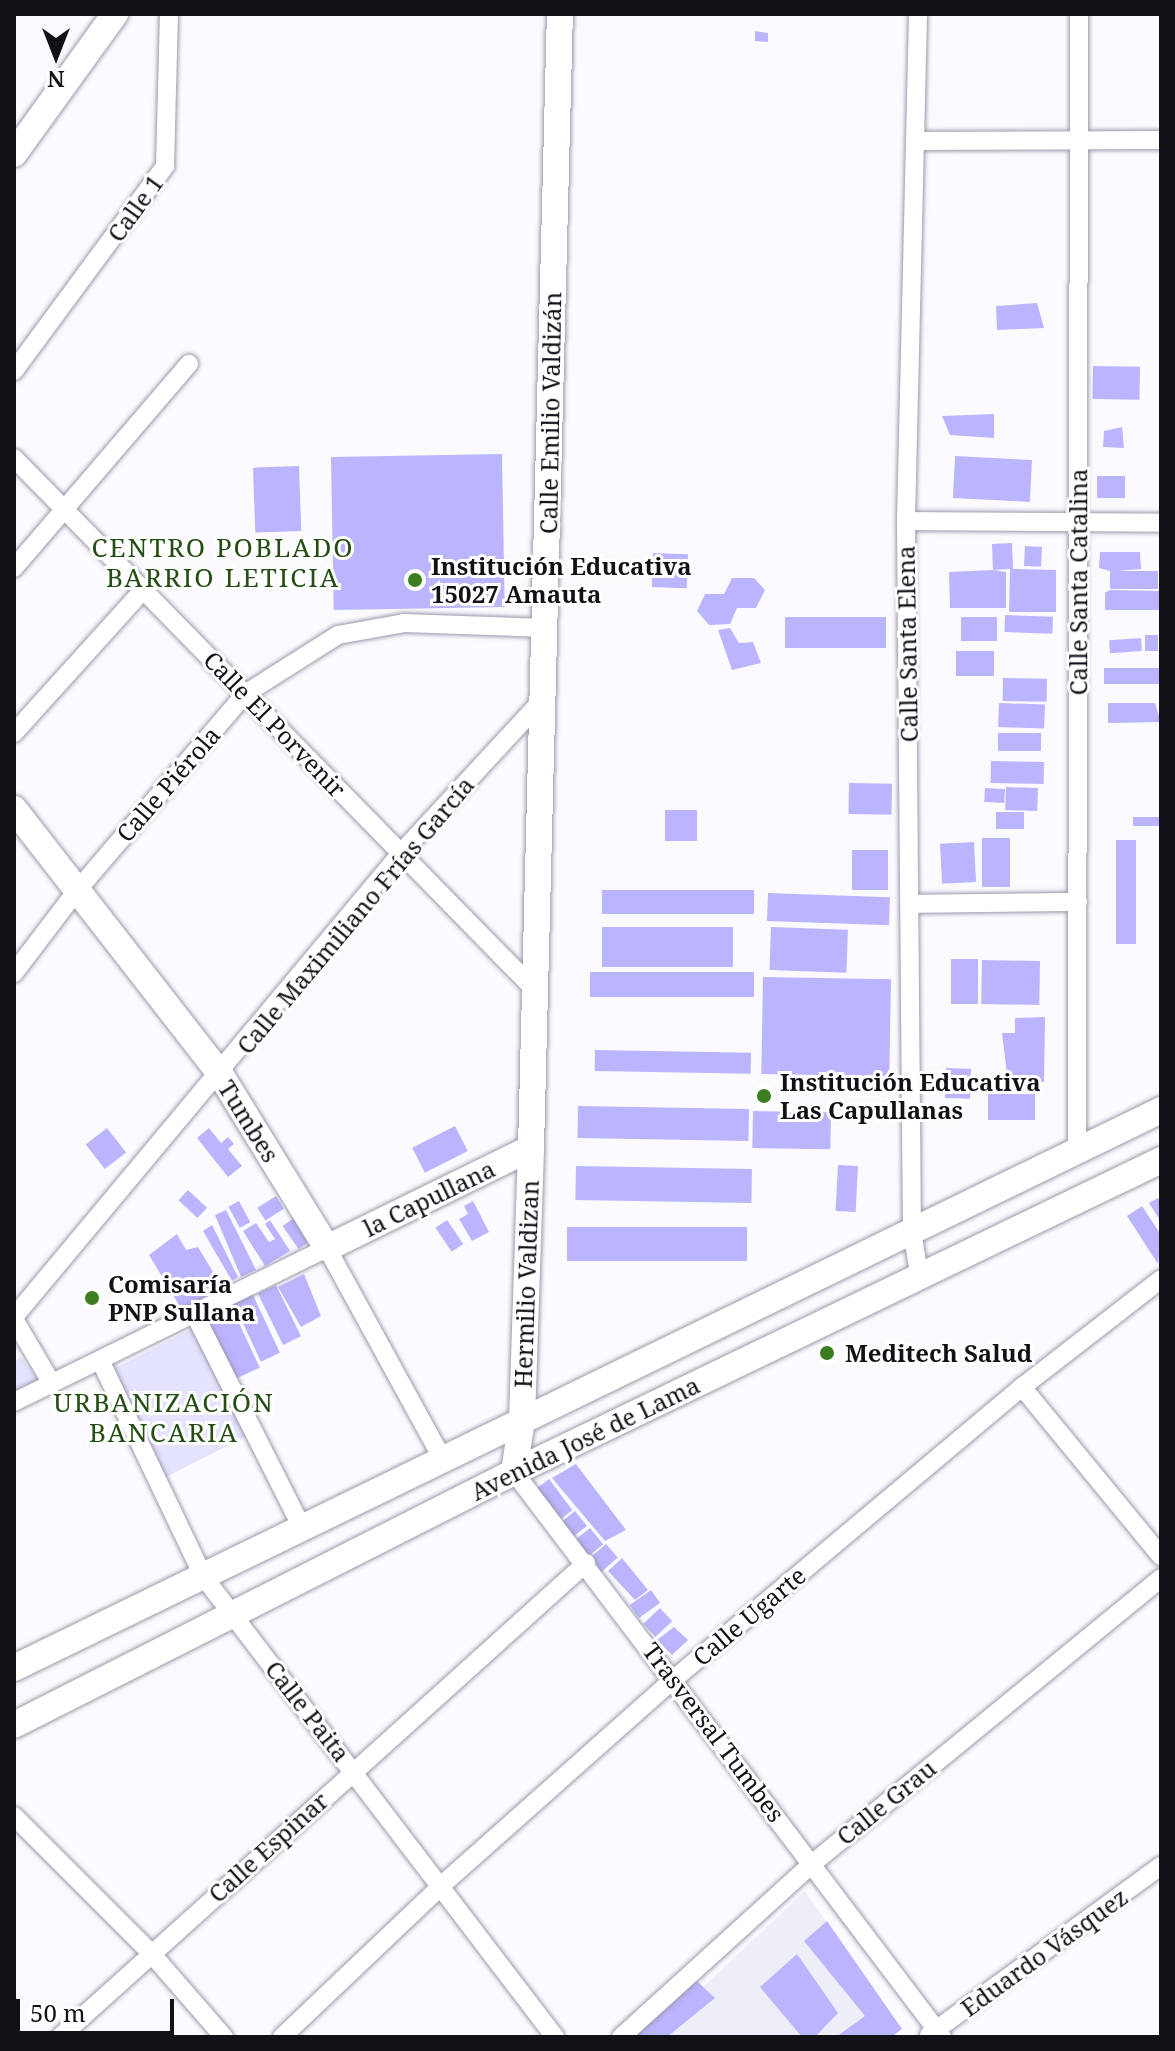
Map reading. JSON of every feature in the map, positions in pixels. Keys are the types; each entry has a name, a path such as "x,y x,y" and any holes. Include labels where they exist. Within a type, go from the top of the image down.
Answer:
{"main road":[{"path":"14,154 115,14"},
{"name":"Calle Emilio Valdizán","path":"531,1148 560,14"},
{"name":"Tumbes","path":"14,809 75,893 220,1074 327,1248"},
{"name":"Avenida José de Lama","path":"14,1668 1161,1110"},
{"name":"la Capullana","path":"327,1248 531,1148"},
{"name":"Hermilio Valdizan","path":"522,1420 531,1148"},
{"name":"Avenida José de Lama","path":"14,1725 236,1616 514,1472 919,1273 1161,1160"},
{"path":"514,1472 522,1420"}],"street":[{"name":"Calle 1","path":"14,371 165,166 169,14"},
{"name":"Calle Santa Elena","path":"918,14 918,141 906,521 912,1232 919,1273"},
{"name":"Calle Santa Catalina","path":"1077,1151 1079,14"},
{"path":"918,141 1161,140"},
{"path":"14,568 189,364"},
{"name":"Calle El Porvenir","path":"14,458 535,990"},
{"path":"906,521 1161,523"},
{"path":"14,733 143,590"},
{"name":"Calle Piérola","path":"14,973 75,893 245,694 338,635 404,623 545,628"},
{"name":"Calle Maximiliano Frías García","path":"14,1318 401,853 543,699"},
{"path":"910,904 1078,902"},
{"path":"14,1402 51,1382 101,1362 327,1248"},
{"name":"Tumbes","path":"327,1248 443,1460"},
{"name":"Calle Ugarte","path":"282,2037 443,1884 674,1679 1022,1387 1161,1279"},
{"path":"195,1315 302,1528"},
{"path":"14,1318 51,1382"},
{"name":"Calle Paita","path":"101,1362 203,1576 443,1884 555,2037"},
{"path":"1022,1387 1161,1556"},
{"name":"Trasversal Tumbes","path":"514,1472 813,1863 935,2035"},
{"name":"Calle Espinar","path":"60,2037 150,1952 586,1563"},
{"name":"Calle Grau","path":"621,2037 813,1863 1161,1578"},
{"path":"14,1816 150,1952 224,2037"},
{"name":"Eduardo Vásquez","path":"935,2035 1161,1866"}],"shaded area":[{"path":"196,1327 250,1434 164,1478 110,1371"},
{"path":"20,1356 40,1383 14,1394 14,1363"},
{"path":"805,1891 902,2029 892,2037 650,2037"}],"building":[{"path":"755,31 768,33 768,42 755,41"},
{"path":"1037,303 1044,328 997,330 996,306"},
{"path":"1093,366 1140,367 1139,400 1092,399"},
{"path":"994,414 994,438 950,435 942,416"},
{"path":"1122,427 1124,448 1103,447 1104,431"},
{"path":"502,454 505,607 334,610 331,457"},
{"path":"955,456 1032,460 1030,502 953,498"},
{"path":"299,466 301,531 255,533 253,468"},
{"path":"1097,476 1125,476 1125,498 1097,498"},
{"path":"1012,543 1013,569 1056,570 1056,612 1009,612 1010,569 993,570 992,544"},
{"path":"1025,546 1042,547 1041,567 1024,566"},
{"path":"1100,552 1140,552 1141,569 1117,571 1158,571 1158,589 1110,589 1110,571 1099,568"},
{"path":"653,553 688,554 687,588 652,587"},
{"path":"949,572 1006,572 1006,608 950,608"},
{"path":"732,578 754,578 765,590 756,608 737,608 730,624 709,625 697,611 705,594 724,594"},
{"path":"1110,590 1161,591 1160,610 1105,610 1105,593"},
{"path":"1005,615 1053,617 1052,634 1004,632"},
{"path":"785,617 886,617 886,648 785,648"},
{"path":"961,617 997,617 997,641 961,641"},
{"path":"730,628 739,643 753,642 761,663 732,670 718,630"},
{"path":"1145,635 1158,635 1158,651 1145,651"},
{"path":"1141,638 1142,651 1110,653 1109,640"},
{"path":"956,651 994,651 994,676 956,676"},
{"path":"1104,668 1159,668 1159,684 1104,684"},
{"path":"1003,678 1047,679 1047,702 1003,701"},
{"path":"999,703 1045,705 1044,729 998,727"},
{"path":"1108,703 1155,703 1161,722 1108,723"},
{"path":"998,733 1041,733 1041,751 998,751"},
{"path":"991,761 1044,762 1044,784 991,783"},
{"path":"849,783 892,784 891,815 848,814"},
{"path":"1006,787 1038,788 1037,811 1005,810"},
{"path":"985,788 1005,789 1004,803 984,802"},
{"path":"665,810 697,810 697,841 665,841"},
{"path":"996,812 1024,812 1024,829 996,829"},
{"path":"1133,817 1161,817 1161,826 1133,826"},
{"path":"982,838 1010,838 1010,887 982,887"},
{"path":"1116,840 1136,840 1136,944 1116,944"},
{"path":"974,842 976,882 942,884 940,844"},
{"path":"852,850 888,850 888,890 852,890"},
{"path":"602,890 754,890 754,914 602,914"},
{"path":"768,893 890,897 889,925 767,921"},
{"path":"602,927 733,927 733,967 602,967"},
{"path":"771,927 848,930 846,973 769,970"},
{"path":"951,959 978,959 978,1004 951,1004"},
{"path":"982,960 1040,961 1039,1005 981,1004"},
{"path":"590,972 754,972 754,997 590,997"},
{"path":"763,977 891,979 889,1076 761,1074"},
{"path":"1045,1017 1044,1082 1008,1082 1002,1033 1015,1033 1015,1018"},
{"path":"595,1050 751,1053 751,1074 595,1071"},
{"path":"946,1068 971,1069 970,1099 945,1098"},
{"path":"988,1094 1035,1094 1035,1120 988,1120"},
{"path":"578,1106 749,1109 748,1141 577,1138"},
{"path":"753,1111 831,1112 830,1149 752,1148"},
{"path":"455,1126 468,1151 425,1173 412,1148"},
{"path":"107,1128 126,1152 105,1169 86,1145"},
{"path":"209,1128 221,1143 228,1137 234,1144 228,1149 242,1166 228,1177 197,1138"},
{"path":"838,1165 858,1166 856,1212 836,1211"},
{"path":"576,1166 752,1169 751,1203 575,1200"},
{"path":"188,1190 207,1208 197,1218 178,1200"},
{"path":"276,1196 284,1209 265,1220 257,1208"},
{"path":"1158,1198 1161,1203 1161,1222 1149,1203"},
{"path":"239,1201 250,1222 240,1228 228,1207"},
{"path":"473,1201 489,1232 472,1241 459,1219 468,1214 464,1206"},
{"path":"1142,1206 1161,1235 1158,1264 1127,1216"},
{"path":"226,1210 256,1270 241,1277 215,1215"},
{"path":"294,1218 310,1241 299,1249 283,1226"},
{"path":"270,1220 290,1251 265,1266 243,1231 256,1223 269,1242 275,1239 265,1224"},
{"path":"447,1220 463,1244 452,1252 435,1228"},
{"path":"212,1225 238,1277 232,1281 203,1231"},
{"path":"567,1227 747,1227 747,1261 567,1261"},
{"path":"177,1234 186,1250 198,1247 222,1287 182,1310 149,1255"},
{"path":"304,1274 321,1316 301,1327 278,1287"},
{"path":"276,1285 301,1336 283,1345 258,1294"},
{"path":"252,1293 280,1353 261,1362 233,1302"},
{"path":"231,1306 260,1368 229,1382 200,1320"},
{"path":"576,1464 626,1530 605,1541 552,1478"},
{"path":"549,1479 572,1510 560,1520 536,1489"},
{"path":"575,1511 587,1526 571,1539 559,1524"},
{"path":"590,1528 603,1544 585,1559 571,1543"},
{"path":"606,1544 618,1558 598,1575 586,1561"},
{"path":"622,1558 648,1590 635,1600 608,1571"},
{"path":"651,1590 660,1603 639,1618 630,1605"},
{"path":"660,1608 672,1621 655,1637 643,1624"},
{"path":"674,1627 688,1640 672,1655 657,1640"},
{"path":"827,1921 902,2029 891,2037 836,2037 865,2016 804,1941"},
{"path":"797,1954 838,2013 815,2037 802,2037 760,1987"},
{"path":"696,1980 715,1998 667,2037 633,2037"}],"place":[{"name":"Institución Educativa 15027 Amauta","path":"415,580"},
{"name":"Institución Educativa Las Capullanas","path":"764,1096"},
{"name":"Comisaría PNP Sullana","path":"92,1298"},
{"name":"Meditech Salud","path":"827,1353"}],"district":[{"name":"CENTRO POBLADO BARRIO LETICIA","path":"223,563"},
{"name":"URBANIZACIÓN BANCARIA","path":"164,1418"}]}
